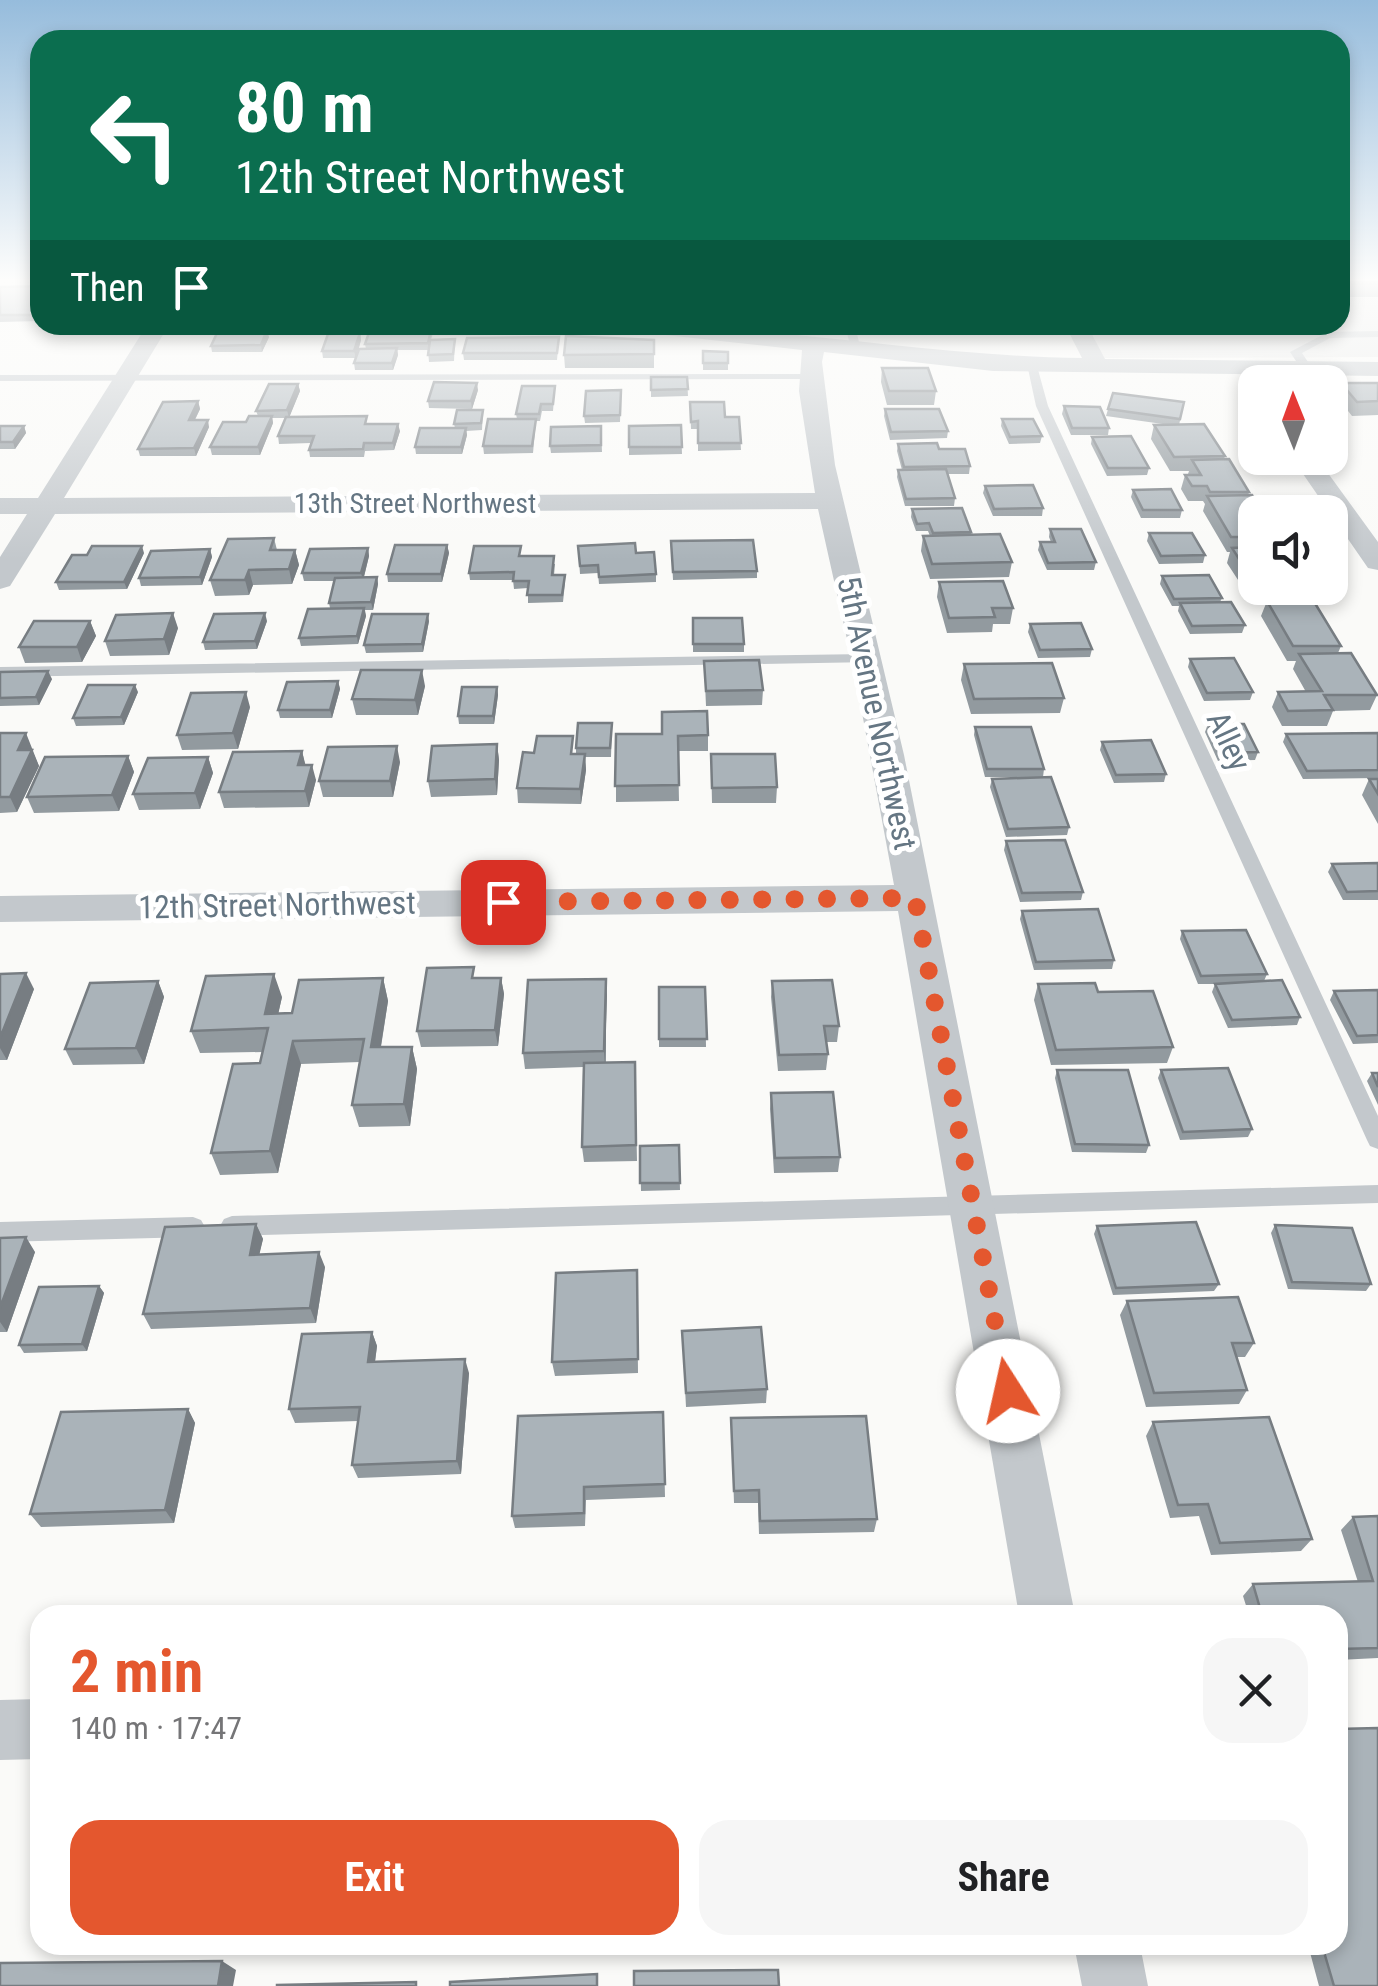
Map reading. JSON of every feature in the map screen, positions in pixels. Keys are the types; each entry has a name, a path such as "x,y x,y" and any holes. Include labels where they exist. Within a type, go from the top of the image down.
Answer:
{"street":[{"path":"0,580 128,375"},
{"name":"5th Avenue Northwest","path":"814,375 830,501 868,659 976,1205 1046,1605"},
{"path":"1316,475 1378,562"},
{"name":"13th Street Northwest","path":"0,506 830,501"},
{"name":"12th Street Northwest","path":"0,908 915,898"},
{"path":"0,1730 30,1729"},
{"path":"1109,1955 1114,1986"}],"lane":[{"path":"0,378 253,375"},
{"name":"Alley","path":"1033,375 1042,406 1378,1140"},
{"path":"0,672 868,659"},
{"path":"0,1232 1378,1194"}],"building":[{"path":"884,375 930,375 936,391 889,391"},
{"path":"651,377 687,377 688,389 651,390"},
{"path":"434,382 477,383 471,401 428,401"},
{"path":"1348,383 1378,383 1378,401 1357,402 1348,391"},
{"path":"269,384 298,384 287,410 256,411"},
{"path":"522,386 555,386 553,404 541,404 539,414 516,414"},
{"path":"621,390 620,415 584,416 586,391"},
{"path":"1113,393 1184,402 1180,419 1108,409"},
{"path":"198,401 189,420 208,420 194,448 138,449 163,402"},
{"path":"690,402 724,402 725,417 739,417 741,443 698,443 698,421 691,422"},
{"path":"1064,406 1100,407 1109,428 1072,428"},
{"path":"885,409 939,409 948,431 891,432"},
{"path":"457,410 483,410 481,423 454,424"},
{"path":"249,416 272,416 258,447 210,447 223,422 246,422"},
{"path":"367,416 365,424 398,424 393,443 364,443 363,449 309,450 314,436 278,436 286,417"},
{"path":"488,419 536,419 532,446 483,446"},
{"path":"1002,419 1033,419 1042,436 1010,437"},
{"path":"1204,424 1225,456 1174,457 1154,425"},
{"path":"681,425 682,447 629,447 629,426"},
{"path":"0,426 24,426 13,442 0,442"},
{"path":"601,426 601,445 550,446 551,427"},
{"path":"420,428 466,428 461,447 415,447"},
{"path":"1131,436 1149,468 1108,468 1092,437"},
{"path":"937,443 939,449 965,449 970,466 904,467 898,444"},
{"path":"1229,459 1249,492 1210,492 1207,486 1192,486 1185,475 1201,475 1192,460"},
{"path":"946,469 955,498 906,499 898,470"},
{"path":"1033,485 1043,508 994,509 985,486"},
{"path":"1171,489 1182,510 1143,510 1133,490"},
{"path":"1238,495 1238,537 1231,537 1207,496"},
{"path":"962,508 971,532 933,533 929,523 917,524 912,509"},
{"path":"1050,529 1081,529 1096,562 1048,563 1040,542 1055,542"},
{"path":"1149,533 1192,533 1205,555 1161,556"},
{"path":"1000,534 1012,562 932,564 923,536"},
{"path":"274,538 270,550 295,550 289,569 249,570 245,580 210,580 228,539"},
{"path":"753,540 757,571 673,572 671,541"},
{"path":"635,543 636,553 654,552 656,574 599,577 598,565 580,566 578,546"},
{"path":"395,545 447,545 441,574 387,574"},
{"path":"92,546 142,546 124,582 56,582 72,555 87,555"},
{"path":"474,546 521,546 519,556 554,556 552,575 565,575 562,595 527,595 529,581 513,581 514,572 469,573"},
{"path":"368,548 361,573 302,573 310,549"},
{"path":"210,549 200,577 139,578 151,551"},
{"path":"1209,575 1222,598 1174,599 1162,576"},
{"path":"377,577 371,602 329,603 335,578"},
{"path":"1003,581 1013,608 992,608 995,617 949,618 939,582"},
{"path":"1231,602 1245,625 1192,626 1180,603"},
{"path":"1269,605 1316,605 1341,646 1293,646"},
{"path":"364,608 357,636 299,638 308,609"},
{"path":"173,613 164,639 105,641 116,615"},
{"path":"265,613 255,641 203,642 214,614"},
{"path":"372,614 428,614 422,644 364,645"},
{"path":"693,618 742,618 744,644 693,644"},
{"path":"34,621 90,621 77,647 19,647"},
{"path":"1081,623 1092,649 1040,650 1030,624"},
{"path":"1351,653 1377,695 1324,695 1333,710 1288,711 1278,692 1322,691 1299,654"},
{"path":"1234,658 1253,692 1207,693 1190,659"},
{"path":"759,660 763,690 706,691 704,661"},
{"path":"1052,663 1064,698 974,699 964,664"},
{"path":"361,670 422,670 415,700 352,699"},
{"path":"48,671 36,697 0,698 0,672"},
{"path":"338,681 330,710 278,710 287,682"},
{"path":"88,685 135,685 121,717 73,718"},
{"path":"462,687 497,687 493,716 458,716"},
{"path":"246,692 233,733 177,735 191,693"},
{"path":"707,711 708,735 678,736 679,785 615,786 616,734 662,734 662,712"},
{"path":"578,723 612,723 610,748 576,748"},
{"path":"1208,724 1244,724 1258,752 1221,753"},
{"path":"975,727 1031,727 1044,769 987,769"},
{"path":"0,733 26,733 18,750 32,750 10,797 0,797"},
{"path":"1378,733 1378,770 1307,771 1286,734"},
{"path":"537,736 573,736 571,754 585,754 580,789 517,788 523,752 534,753"},
{"path":"1151,740 1166,774 1116,775 1102,742"},
{"path":"497,744 495,779 428,781 432,746"},
{"path":"397,746 390,781 319,781 328,747"},
{"path":"302,751 298,765 312,765 305,791 219,792 233,752"},
{"path":"711,754 775,754 777,787 712,788"},
{"path":"128,756 112,795 27,797 45,757"},
{"path":"208,757 195,793 133,794 148,758"},
{"path":"1051,777 1069,827 1008,829 992,779"},
{"path":"1369,779 1378,779 1378,794"},
{"path":"1065,840 1083,892 1022,893 1006,841"},
{"path":"1378,863 1378,891 1347,892 1332,864"},
{"path":"1098,909 1114,960 1036,962 1022,911"},
{"path":"1246,930 1267,974 1201,976 1182,931"},
{"path":"474,967 472,978 501,978 495,1030 417,1031 427,968"},
{"path":"26,973 0,1038 0,974"},
{"path":"274,974 265,1014 292,1013 299,980 383,978 371,1047 412,1047 404,1104 352,1105 364,1039 293,1041 270,1151 211,1153 233,1064 260,1063 268,1028 191,1031 206,976"},
{"path":"606,979 604,1051 523,1053 528,980"},
{"path":"832,980 839,1026 824,1026 828,1054 779,1055 772,981"},
{"path":"1282,980 1300,1017 1232,1020 1215,984"},
{"path":"158,981 136,1048 65,1049 90,983"},
{"path":"1095,983 1098,992 1153,991 1173,1047 1056,1050 1038,984"},
{"path":"659,987 705,987 707,1039 659,1039"},
{"path":"1378,990 1378,1035 1357,1036 1334,991"},
{"path":"635,1062 636,1145 582,1147 584,1063"},
{"path":"1228,1068 1252,1129 1183,1132 1161,1070"},
{"path":"1057,1070 1128,1070 1149,1145 1075,1144"},
{"path":"833,1092 840,1157 775,1158 771,1093"},
{"path":"679,1145 680,1183 640,1183 640,1146"},
{"path":"1196,1222 1219,1284 1116,1288 1097,1226"},
{"path":"256,1224 250,1255 319,1252 310,1308 143,1314 165,1227"},
{"path":"1275,1225 1352,1228 1371,1284 1292,1282"},
{"path":"26,1237 0,1308 0,1238"},
{"path":"637,1270 638,1359 552,1362 556,1273"},
{"path":"99,1286 82,1344 19,1345 39,1287"},
{"path":"1238,1297 1254,1343 1232,1343 1247,1390 1154,1393 1127,1301"},
{"path":"761,1327 767,1389 686,1393 682,1331"},
{"path":"372,1332 368,1362 465,1359 457,1461 352,1465 360,1407 289,1409 302,1334"},
{"path":"188,1409 165,1510 30,1514 61,1412"},
{"path":"663,1412 665,1484 584,1487 584,1513 512,1516 518,1416"},
{"path":"866,1416 877,1519 760,1521 759,1490 734,1491 731,1418"},
{"path":"1269,1417 1312,1539 1220,1543 1208,1504 1178,1505 1153,1422"},
{"path":"1378,1516 1378,1648 1348,1649 1348,1605 1259,1605 1253,1584 1373,1581 1353,1517"},
{"path":"1378,1728 1378,1986 1334,1986 1325,1955 1348,1955 1348,1729"},
{"path":"222,1961 218,1986 0,1986 0,1963"},
{"path":"778,1970 779,1986 634,1986 634,1971"},
{"path":"597,1974 597,1986 450,1986 450,1982"},
{"path":"416,1982 416,1986 277,1986 277,1985"}],"route":[{"path":"503,902 915,898 976,1205 1008,1391"}]}
